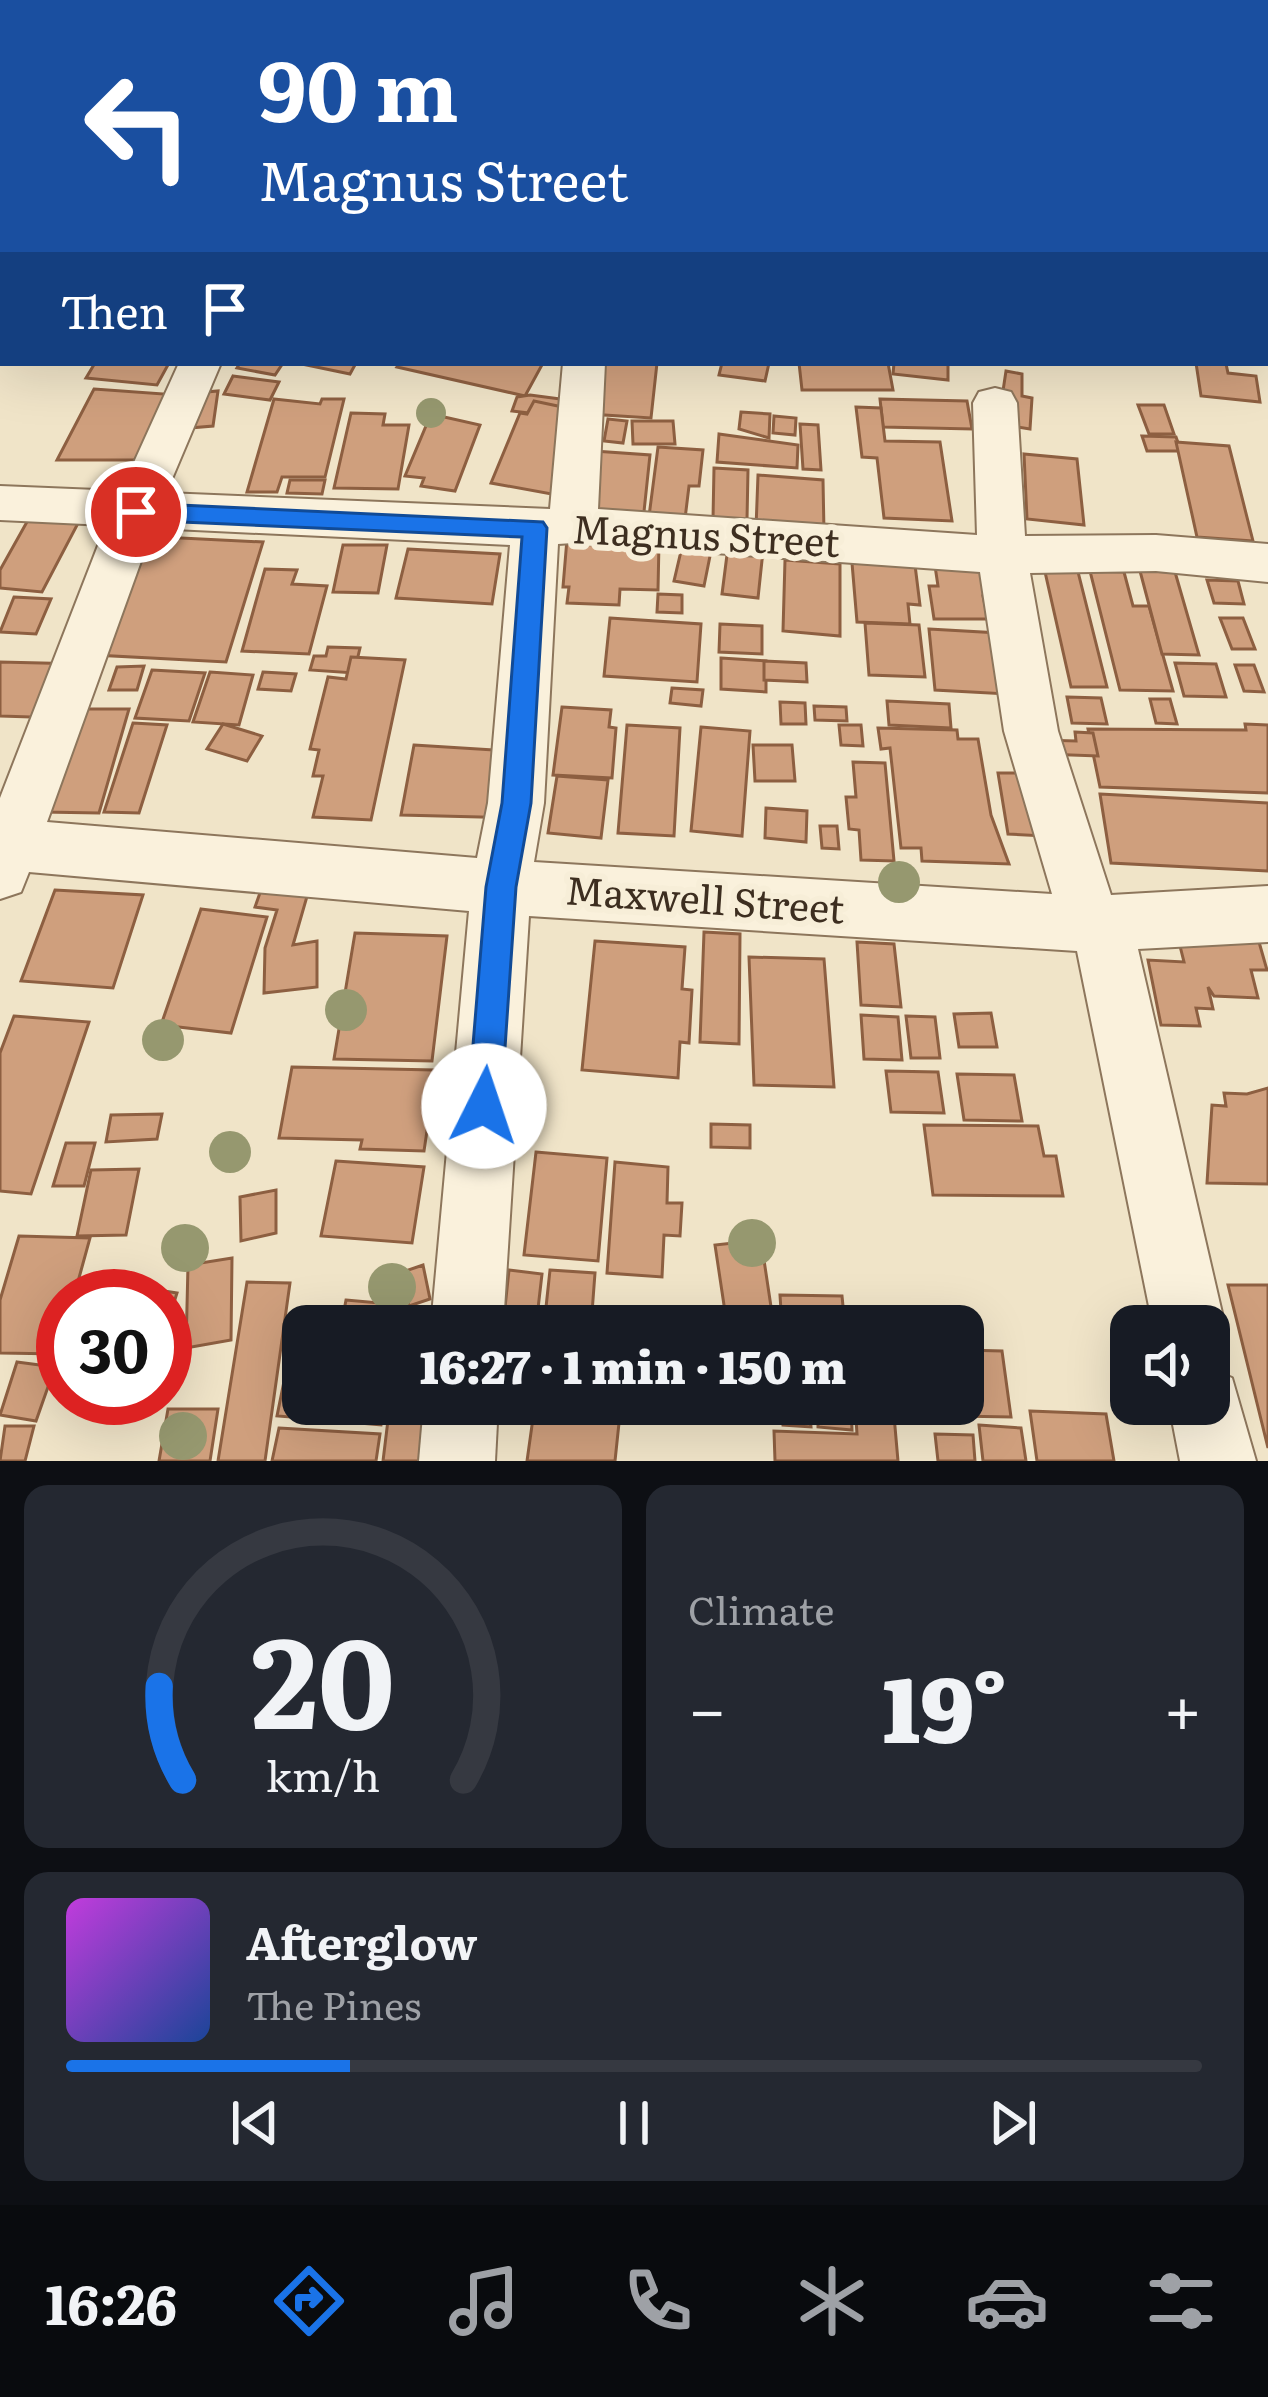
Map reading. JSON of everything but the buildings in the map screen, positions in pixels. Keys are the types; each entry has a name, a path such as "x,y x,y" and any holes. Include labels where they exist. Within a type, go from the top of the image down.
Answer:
{"street":[{"path":"3,854 136,512 199,366"},
{"path":"469,1305 501,887 554,526 583,366"},
{"path":"995,403 1002,555 1031,730 1097,924 1184,1305"},
{"name":"Magnus Street","path":"0,503 554,526 1002,555 1156,553 1268,563"},
{"name":"Maxwell Street","path":"3,854 1097,924 1268,914"},
{"path":"457,1461 460,1425"},
{"path":"1210,1425 1218,1461"}],"route":[{"path":"136,512 535,528 516,803 501,887 484,1106"}]}
